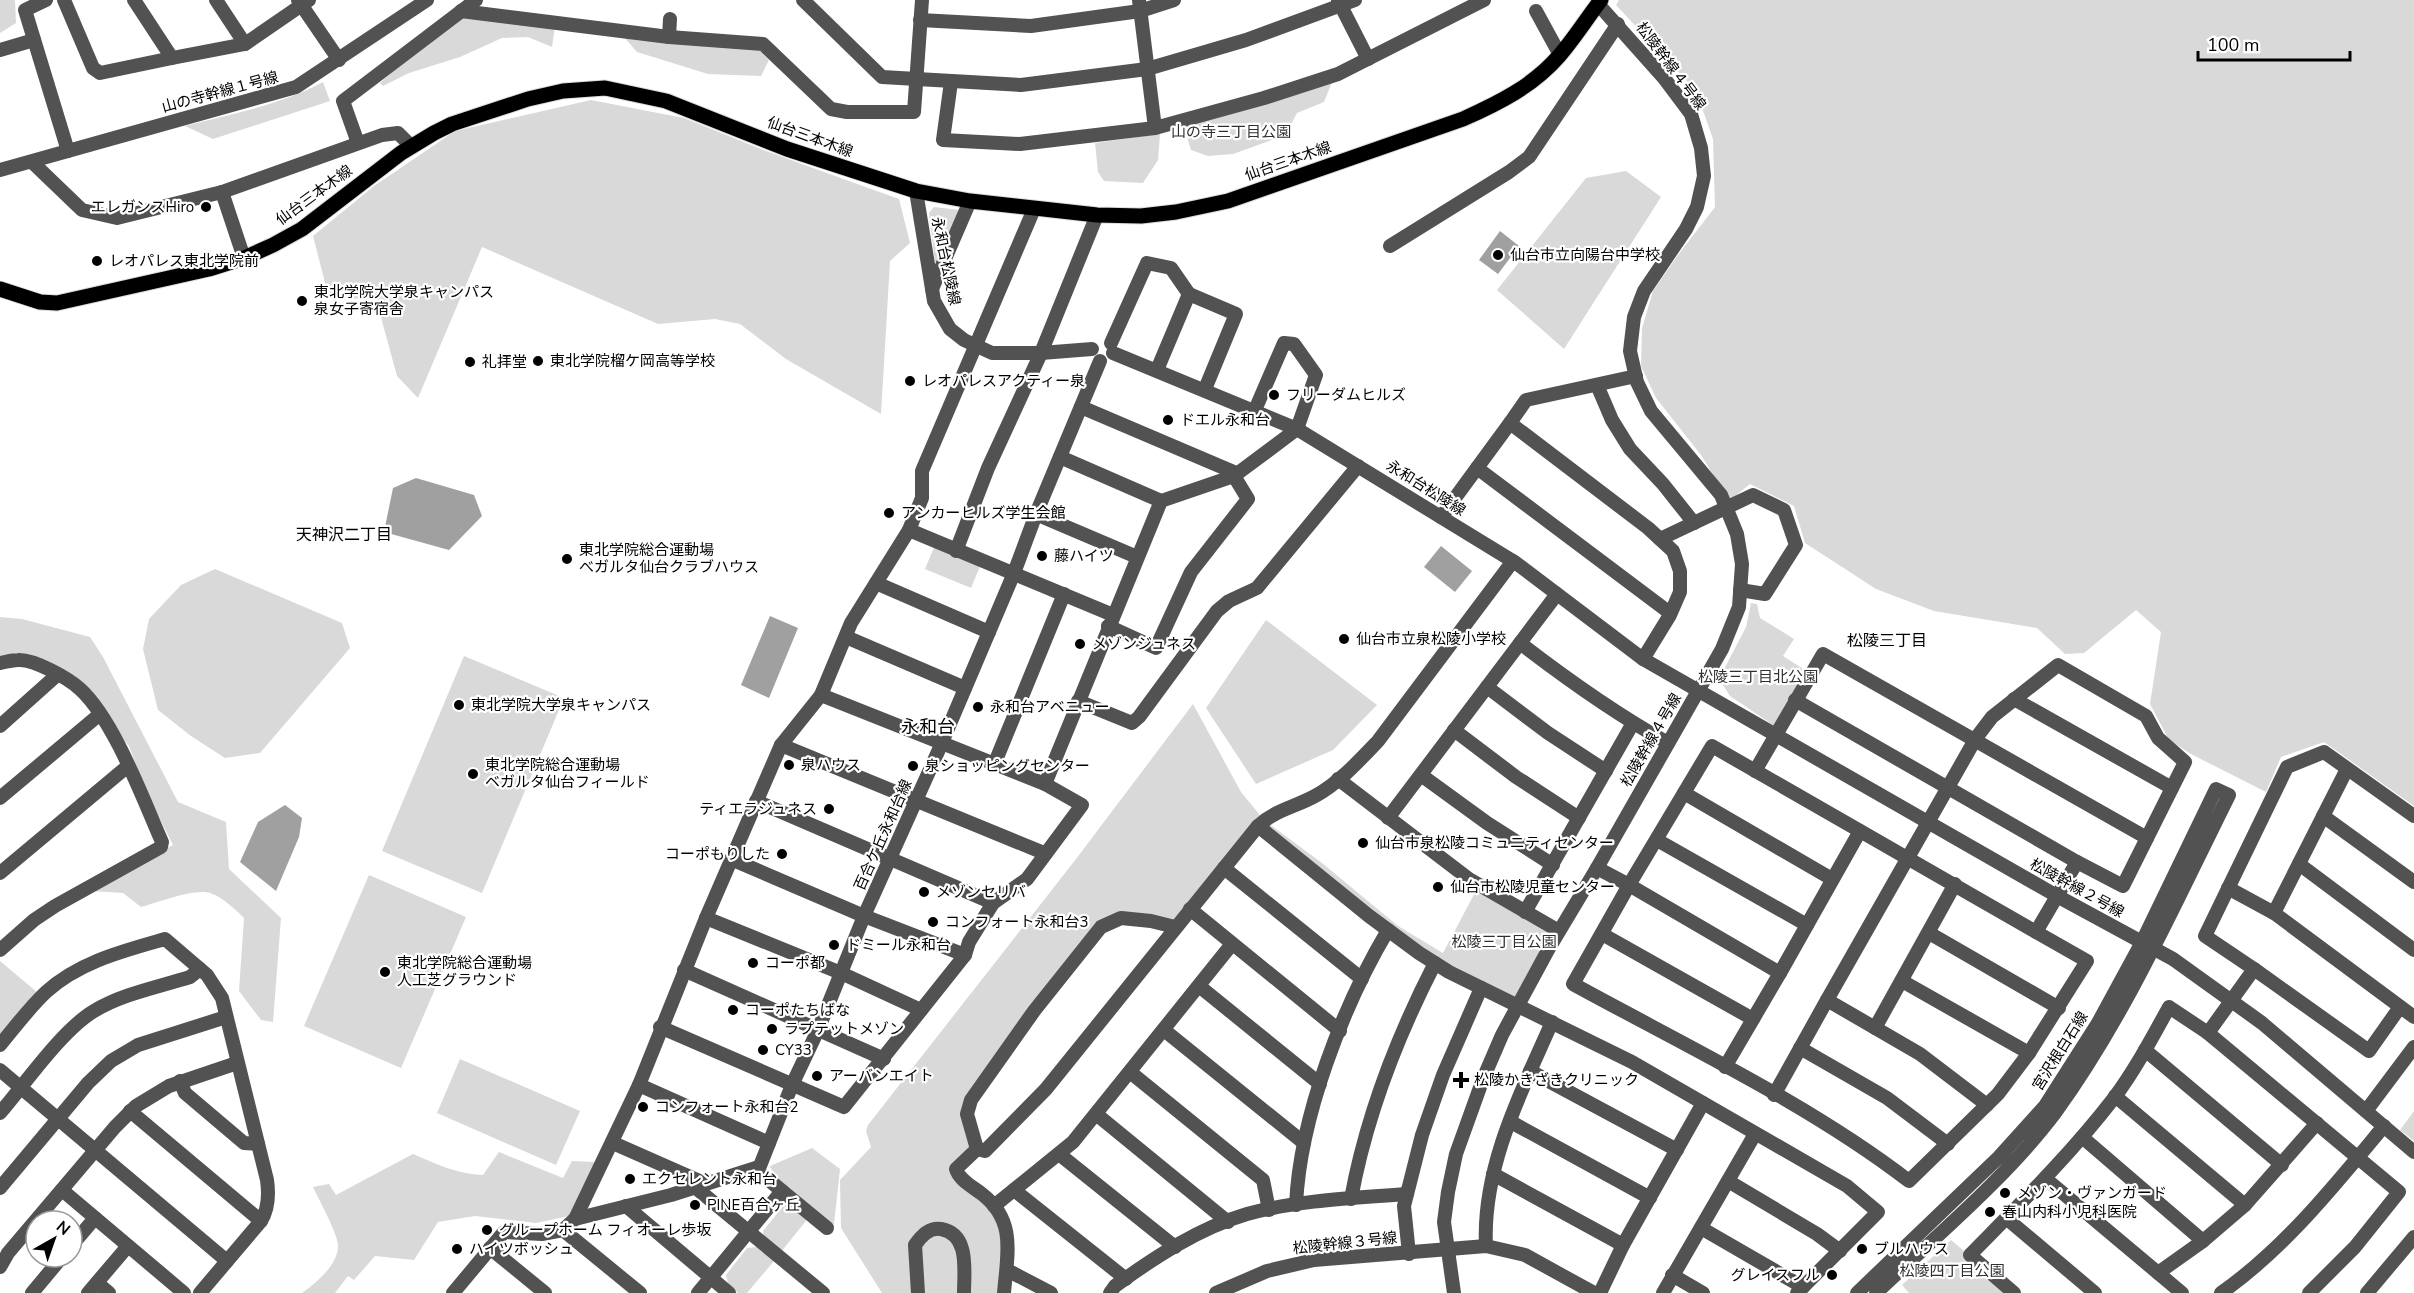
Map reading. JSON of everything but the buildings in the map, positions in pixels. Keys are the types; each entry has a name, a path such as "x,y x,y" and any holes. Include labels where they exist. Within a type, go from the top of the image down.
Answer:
{"main road":[{"name":"仙台三本木線","path":"0,289 40,302 57,303 209,269 244,258 273,246 302,229 411,146 452,124 528,99 563,91 605,88 666,101 808,156 916,191 970,201 1097,215 1141,216 1176,212 1228,201 1472,115 1521,90 1560,55 1599,2"}],"street":[{"path":"46,0 25,10 68,151"},
{"path":"64,0 93,68 100,73 245,44 303,2 339,60"},
{"path":"134,0 172,58"},
{"path":"216,0 245,44"},
{"name":"山の寺幹線１号線","path":"0,170 286,91 304,83 427,0"},
{"path":"358,143 343,100 476,0"},
{"path":"802,0 882,77 1021,85 1147,69 1246,40 1340,3 1355,0"},
{"path":"461,11 669,37 763,44 831,109 914,112 922,0"},
{"path":"920,20 1031,26 1174,0"},
{"path":"951,82 943,140 1020,144 1155,128 1264,98 1338,74 1484,0"},
{"name":"松陵幹線４号線","path":"1454,1293 1446,1250 1444,1222 1448,1192 1456,1155 1483,1079 1502,1035 1559,931 1722,649 1739,607 1742,564 1737,534 1721,495 1651,411 1636,376 1630,351 1634,317 1644,291 1686,229 1697,207 1704,176 1701,148 1691,114 1599,2"},
{"path":"1340,3 1368,58"},
{"path":"1140,5 1155,128"},
{"path":"1536,11 1560,55"},
{"path":"669,37 670,18"},
{"path":"1390,246 1509,172 1529,157 1618,24"},
{"path":"0,50 34,40"},
{"path":"32,162 82,210 117,218 222,192 394,132 411,146"},
{"name":"永和台松陵線","path":"916,191 932,289 940,314 950,329 976,347 992,353 1096,355 1098,341 1104,340 1112,348 1157,370 1297,429 1513,561 1642,659 1698,691"},
{"path":"222,192 244,258"},
{"path":"932,289 970,201"},
{"path":"454,1293 504,1232 542,1234 563,1230 575,1219 639,1085 660,1027 781,745 821,695 851,623 909,530 922,498 922,471 1034,209"},
{"path":"956,551 988,468 1041,353 1097,215"},
{"path":"1096,355 1107,360 1147,263 1171,268 1189,294 1236,314 1205,389"},
{"path":"1157,370 1189,294"},
{"path":"1060,457 1161,501 1235,475 1297,429 1316,375 1294,344 1284,343 1255,410"},
{"name":"百合ケ丘永和台線","path":"759,1167 864,916 941,745 1014,573 1081,407 1096,355"},
{"path":"1441,517 1526,400 1636,376"},
{"path":"1597,385 1612,420 1630,449 1663,484 1694,523"},
{"path":"909,530 1064,594 1156,648 1191,572 1248,499 1235,475 1081,407"},
{"path":"1510,423 1673,551 1680,571 1680,592 1642,659"},
{"path":"1078,701 1132,723 1217,611 1229,601 1257,588 1358,466"},
{"path":"1477,468 1670,613"},
{"path":"1660,539 1753,495 1784,510 1796,545 1765,594 1740,590"},
{"path":"1045,784 1161,501"},
{"path":"1036,514 1137,557"},
{"path":"977,1149 985,1151 1046,1089 1258,826 1268,816 1316,796 1353,767 1378,741 1513,561"},
{"path":"876,583 989,632"},
{"path":"994,765 1064,594"},
{"path":"1389,818 1557,594"},
{"path":"846,637 965,688"},
{"path":"1520,643 1575,685 1668,743"},
{"path":"1755,771 1822,654 2147,838"},
{"path":"0,663 20,659 42,666 80,688 100,714 129,766 162,842 161,847 55,906 34,920 0,950"},
{"path":"1774,1095 1827,1000 1948,787 1974,740 1992,717 2014,699 2058,665 2146,716 2157,738 2185,762 2123,886 2077,862 1948,787 1796,700"},
{"path":"0,726 57,675"},
{"path":"1487,687 1548,734 1606,771"},
{"name":"松陵幹線２号線","path":"1698,691 2056,896 2173,959 2262,1023 2414,1152"},
{"path":"660,1027 844,1107 965,956 969,942 993,903 1027,879 1044,853 1082,805 1045,784 941,745 821,695"},
{"path":"2014,699 2172,789"},
{"path":"0,798 100,714"},
{"path":"1525,912 1633,723"},
{"path":"1454,730 1516,777 1579,818"},
{"path":"781,745 1044,853"},
{"path":"1712,746 2087,961 2029,1053 1987,1106 1909,1181 1872,1154 1774,1095 1573,984 1684,793 1712,746"},
{"path":"2400,1007 2369,1051 2205,936 2287,767 2324,752 2414,816"},
{"path":"0,873 129,766"},
{"path":"2274,913 2347,769"},
{"path":"1421,775 1487,823 1553,865"},
{"path":"1338,779 1469,879 1559,931"},
{"path":"1684,793 1832,879"},
{"path":"1876,1293 2011,1164 2054,1114 2108,1031 2148,945 2229,795"},
{"path":"756,801 993,903"},
{"path":"2323,816 2414,882"},
{"path":"1258,826 1388,930 1435,963 1632,1062 1846,1186 1878,1212 1800,1290 1701,1228"},
{"path":"1725,1067 1860,831"},
{"path":"1657,840 1807,925"},
{"path":"731,859 965,956"},
{"path":"2036,932 2077,862"},
{"path":"2299,864 2414,950"},
{"path":"1224,868 1362,979"},
{"path":"1597,868 1780,972"},
{"path":"1875,1028 1956,884"},
{"path":"2228,888 2274,913 2414,1017"},
{"path":"1190,909 1340,1031"},
{"path":"706,918 841,973 921,1010"},
{"path":"977,1149 967,1114 971,1100 1034,1011 1101,927 1121,918 1151,921 1175,927"},
{"path":"1296,1205 1297,1173 1320,1084 1369,962 1388,930"},
{"path":"1602,933 1753,1019"},
{"path":"1929,933 2059,1008"},
{"path":"0,1045 48,990 75,971 97,960 165,939 200,969 219,993 258,1144 268,1196 266,1212 261,1221 200,1293"},
{"path":"994,1206 1072,1142 1232,944"},
{"name":"宮沢根白石線","path":"1857,1293 1999,1157 2045,1106 2148,945"},
{"path":"1351,1198 1358,1160 1375,1107 1418,996 1435,963"},
{"path":"0,1113 72,1027 88,1014 111,1002 190,977 200,969"},
{"path":"2208,1033 2254,969"},
{"path":"684,970 884,1059"},
{"path":"1902,981 2029,1053"},
{"path":"1199,986 1320,1084"},
{"path":"1409,1254 1404,1206 1422,1136 1443,1075 1481,988"},
{"path":"1827,1000 1920,1054 1987,1106"},
{"path":"2014,1293 1970,1255 2046,1179 2115,1096 2169,1007 2208,1033 2399,1192 2355,1247 2309,1293"},
{"path":"0,1188 95,1074 118,1055 148,1041 226,1017"},
{"path":"1486,1246 1484,1219 1493,1174 1530,1071 1552,1022"},
{"path":"1164,1030 1305,1143"},
{"path":"2366,1111 2414,1047"},
{"path":"1800,1048 1887,1098 1948,1144"},
{"path":"2145,1050 2282,1165"},
{"path":"0,1267 8,1253 130,1111 155,1093 237,1063"},
{"path":"0,1070 227,1261"},
{"path":"1530,1071 1677,1150"},
{"path":"1130,1072 1263,1180 1269,1210"},
{"path":"180,1082 185,1093 244,1143 258,1144"},
{"path":"639,1085 769,1143"},
{"path":"2115,1096 2245,1205"},
{"path":"1600,1293 1623,1245 1703,1103"},
{"path":"130,1111 261,1221"},
{"path":"1096,1114 1228,1222"},
{"path":"1511,1122 1650,1197"},
{"path":"2158,1273 2203,1241 2245,1205 2317,1123"},
{"path":"2221,1293 2277,1249 2384,1126"},
{"path":"1663,1293 1755,1134"},
{"path":"2082,1137 2203,1241"},
{"path":"612,1143 701,1186 748,1232 823,1293"},
{"path":"977,1149 956,1169 958,1176 994,1206 1008,1232 1009,1253 1004,1293"},
{"path":"1059,1154 1175,1247"},
{"path":"575,1219 701,1186 759,1167 758,1170 827,1227"},
{"path":"1493,1174 1623,1245"},
{"path":"2046,1179 2182,1293"},
{"path":"1728,1181 1817,1234 1840,1251"},
{"path":"62,1190 184,1293"},
{"path":"1014,1190 1126,1279"},
{"path":"698,1293 782,1191"},
{"path":"1110,1293 1158,1256 1247,1215 1296,1205 1407,1194"},
{"path":"626,1206 729,1293"},
{"path":"84,1231 95,1218"},
{"path":"2006,1218 2095,1293"},
{"path":"918,1293 915,1245 926,1232 933,1228 941,1228 956,1236 961,1243 964,1293"},
{"path":"563,1230 640,1293"},
{"path":"2367,1293 2414,1237"},
{"path":"109,1293 93,1288 128,1246"},
{"name":"松陵幹線３号線","path":"1216,1293 1267,1271 1314,1260 1486,1246 1525,1255 1594,1293"},
{"path":"490,1248 545,1293"},
{"path":"32,1293 52,1269"},
{"path":"1007,1270 1051,1293"},
{"path":"1672,1275 1703,1293"}],"green space":[{"path":"0,0 15,0 16,23 0,33"},
{"path":"1619,0 2414,0 2414,806 2324,742 2281,757 2266,792 2191,754 2169,740 2150,704 2161,632 2136,610 2084,653 2065,654 2037,628 1934,611 1876,589 1805,543 1794,506 1750,484 1729,501 1701,455 1656,398 1641,366 1642,328 1653,291 1715,207 1713,139 1696,91 1616,5"},
{"path":"463,17 555,26 552,47 528,37 502,38 460,57 409,73 383,86 380,83 410,56"},
{"path":"624,37 758,49 769,60 761,76 708,74 637,52"},
{"name":"山の寺三丁目公園","path":"1334,77 1324,102 1297,113 1287,132 1280,137 1233,154 1208,156 1191,150 1183,124"},
{"path":"323,82 330,101 213,139 185,126 273,103"},
{"path":"591,100 684,118 766,151 899,199 910,243 890,261 881,414 786,359 740,324 715,319 658,324 482,247 418,398 397,376 376,299 329,298 313,236 374,186 455,131"},
{"path":"1160,134 1158,160 1143,183 1104,181 1098,172 1095,143"},
{"path":"1626,171 1661,197 1564,349 1497,290 1586,178"},
{"path":"934,207 960,210 940,262 935,262 929,213"},
{"path":"935,545 981,564 971,588 925,569"},
{"path":"215,569 342,623 350,648 260,753 225,758 191,736 158,710 143,649 149,619 181,585"},
{"name":"松陵三丁目北公園","path":"1751,603 1757,604 1760,618 1794,639 1783,656 1811,674 1779,729 1730,696 1719,679 1746,627"},
{"path":"0,617 22,619 90,637 103,657 178,802 226,822 229,869 281,918 273,1022 261,1020 239,991 244,918 224,900 203,892 141,907 123,893 91,891 173,845 148,795 129,746 100,714 42,666 0,663"},
{"path":"1266,620 1377,705 1333,750 1256,784 1206,708"},
{"name":"東北学院総合運動場 ベガルタ仙台フィールド","path":"464,656 564,698 482,893 382,851"},
{"name":"松陵三丁目公園","path":"1193,704 1241,792 1264,820 1322,863 1398,926 1443,953 1479,885 1559,931 1518,1005 1449,972 1259,827 1175,927 1121,918 1101,927 964,1105 977,1149 956,1169 999,1213 1007,1270 1002,1293 882,1293 841,1228 840,1180 871,1147 866,1131 868,1125 1076,859"},
{"name":"東北学院総合運動場 人工芝グラウンド","path":"369,875 466,917 401,1068 304,1026"},
{"path":"0,961 38,993 0,1038"},
{"path":"460,1059 580,1111 556,1165 437,1113"},
{"path":"2414,1111 2414,1141 2400,1130"},
{"path":"812,1148 840,1169 834,1224 829,1224 774,1176 770,1166"},
{"path":"499,1152 563,1178 572,1161 595,1162 569,1216 536,1223 475,1216 438,1222 414,1260 375,1256 354,1280 348,1276 335,1293 302,1293 331,1266 338,1245 335,1232 313,1187 329,1184 336,1195 413,1154 455,1171 483,1175"},
{"path":"784,1205 794,1205 809,1217 781,1252 764,1240 763,1231"},
{"name":"松陵四丁目公園","path":"1951,1240 2014,1293 1909,1293 1902,1285"},
{"path":"757,1247 774,1261 747,1293 738,1293 728,1284 726,1275 747,1248"}],"shaded area":[{"path":"1500,231 1519,246 1498,274 1479,260"},
{"path":"416,478 474,495 482,516 449,550 384,532 393,488"},
{"path":"1441,546 1472,571 1455,592 1424,567"},
{"path":"770,616 798,628 769,698 741,685"},
{"path":"285,805 302,818 299,837 276,891 240,862 258,822"}],"place":[{"name":"エレガンスHiro","path":"206,207"},
{"name":"仙台市立向陽台中学校","path":"1498,255"},
{"name":"レオパレス東北学院前","path":"97,261"},
{"name":"東北学院大学泉キャンパス 泉女子寄宿舎","path":"302,301"},
{"name":"東北学院榴ケ岡高等学校","path":"538,361"},
{"name":"礼拝堂","path":"470,362"},
{"name":"レオパレスアクティー泉","path":"910,381"},
{"name":"フリーダムヒルズ","path":"1274,395"},
{"name":"ドエル永和台","path":"1168,420"},
{"name":"アンカーヒルズ学生会館","path":"889,513"},
{"name":"藤ハイツ","path":"1042,556"},
{"name":"東北学院総合運動場 べガルタ仙台クラブハウス","path":"567,559"},
{"name":"仙台市立泉松陵小学校","path":"1344,639"},
{"name":"メゾンジュネス","path":"1080,644"},
{"name":"東北学院大学泉キャンパス","path":"459,705"},
{"name":"永和台アベニュー","path":"978,707"},
{"name":"泉ハウス","path":"789,765"},
{"name":"泉ショッピングセンター","path":"913,766"},
{"name":"東北学院総合運動場 ベガルタ仙台フィールド","path":"473,774"},
{"name":"ティエラジュネス","path":"829,809"},
{"name":"仙台市泉松陵コミュニティセンター","path":"1363,843"},
{"name":"コーポもりした","path":"782,854"},
{"name":"仙台市松陵児童センター","path":"1438,887"},
{"name":"メゾンセリバ","path":"924,892"},
{"name":"コンフォート永和台3","path":"933,922"},
{"name":"ドミール永和台","path":"834,945"},
{"name":"コーポ都","path":"753,963"},
{"name":"東北学院総合運動場 人工芝グラウンド","path":"385,972"},
{"name":"コーポたちばな","path":"733,1010"},
{"name":"ラプテットメゾン","path":"772,1029"},
{"name":"CY33","path":"763,1050"},
{"name":"アーバンエイト","path":"817,1076"},
{"name":"松陵かきざきクリニック","path":"1461,1080"},
{"name":"コンフォート永和台2","path":"643,1107"},
{"name":"エクセレント永和台","path":"630,1179"},
{"name":"メゾン・ヴァンガード","path":"2005,1193"},
{"name":"PINE百合ヶ丘","path":"695,1205"},
{"name":"春山内科小児科医院","path":"1990,1212"},
{"name":"グループホーム フィオーレ歩坂","path":"487,1230"},
{"name":"ハイツボッシュ","path":"457,1249"},
{"name":"ブルハウス","path":"1862,1249"},
{"name":"グレイスフル","path":"1832,1275"}],"district":[{"name":"天神沢二丁目","path":"344,534"},
{"name":"松陵三丁目","path":"1887,640"},
{"name":"永和台","path":"928,727"}]}
